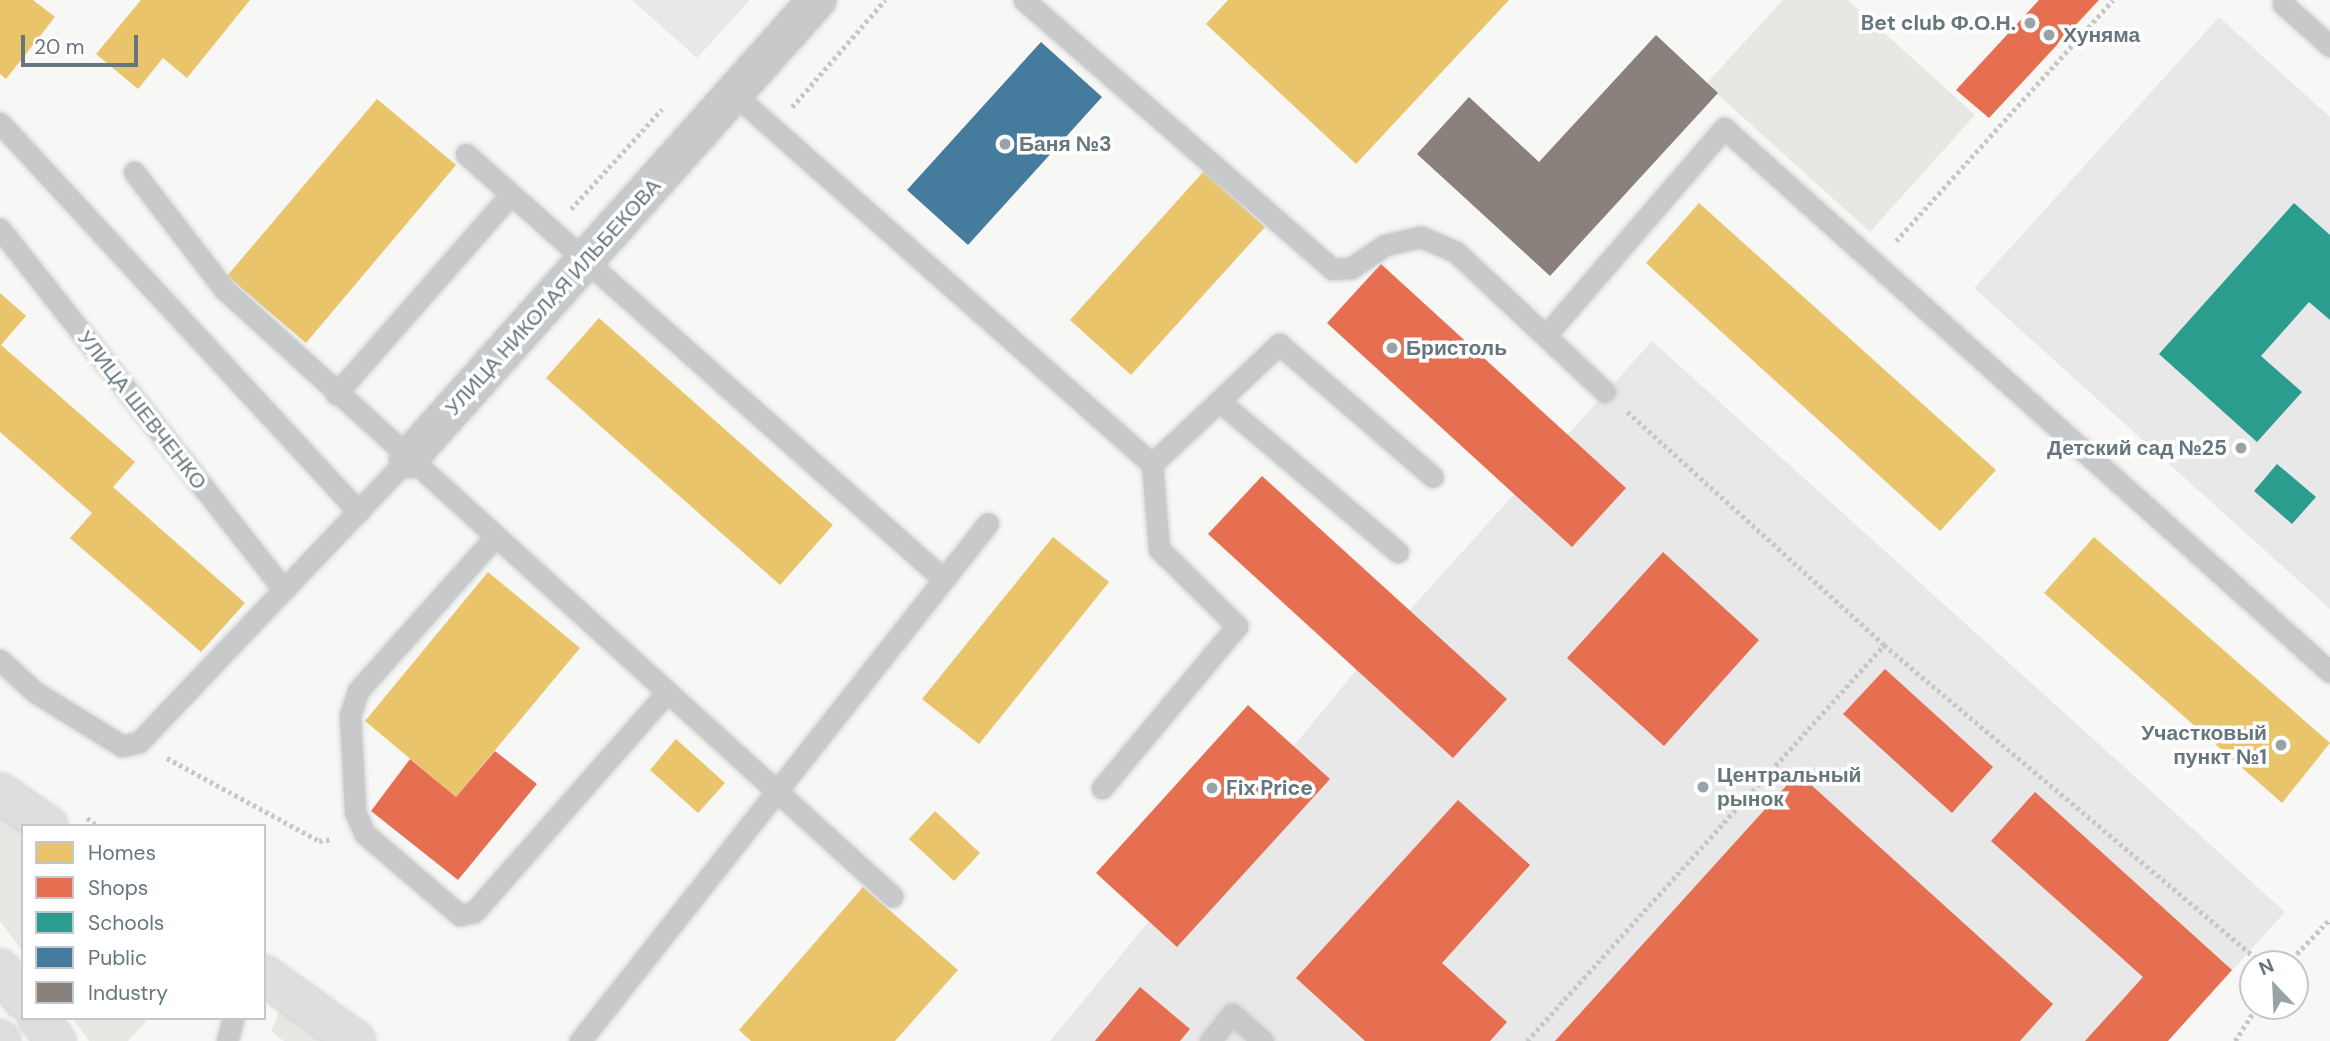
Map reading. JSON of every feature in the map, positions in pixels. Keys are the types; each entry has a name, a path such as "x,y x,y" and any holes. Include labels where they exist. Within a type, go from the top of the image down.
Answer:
{"main road":[{"path":"0,793 45,824"},
{"path":"0,970 21,996"},
{"path":"266,976 356,1041"},
{"path":"40,1020 56,1041"}],"street":[{"name":"УЛИЦА НИКОЛАЯ ИЛЬБЕКОВА","path":"408,458 817,0"}],"lane":[{"path":"1024,0 1332,269 1351,268 1385,245 1421,237 1456,252 1605,392"},
{"path":"2283,4 2330,46"},
{"path":"734,94 1152,464 1159,549 1237,626 1102,788"},
{"path":"0,123 359,512"},
{"path":"1546,335 1724,128 2330,672"},
{"path":"466,154 582,264 942,578"},
{"path":"134,172 224,289 336,394 892,896"},
{"path":"336,394 510,195"},
{"name":"УЛИЦА ШЕВЧЕНКО","path":"0,229 284,590"},
{"path":"1152,464 1279,344 1433,477"},
{"path":"1219,401 1398,552"},
{"name":"УЛИЦА НИКОЛАЯ ИЛЬБЕКОВА","path":"139,742 408,458"},
{"path":"580,1041 775,790 988,523"},
{"path":"495,537 358,691 350,715 355,812 365,834 460,915 474,912 667,692"},
{"path":"0,660 35,692 122,746 139,742"},
{"path":"1210,1041 1232,1014 1263,1041"},
{"path":"227,1041 232,1020"}],"path":[{"path":"773,129 885,0"},
{"path":"1876,263 2113,0"},
{"path":"549,233 670,101"},
{"path":"1605,392 1884,645 2246,950"},
{"path":"1527,1041 1884,645"},
{"path":"139,742 319,841 365,834"},
{"path":"2300,950 2330,919"},
{"path":"2235,1041 2248,1020"}],"shaded area":[{"path":"632,0 750,0 697,58"},
{"path":"1783,0 1848,0 1975,115 1870,232 1706,84"},
{"name":"Детский сад №25","path":"2219,17 2330,117 2330,609 1974,288"},
{"name":"Центральный рынок","path":"1652,341 2285,912 2251,950 2239,950 2239,963 2168,1041 1050,1041 1363,662"},
{"path":"0,814 21,828 21,949 0,921"},
{"path":"283,1003 334,1041 284,1041 271,1031"},
{"path":"73,1020 147,1020 128,1041 89,1041"}],"building: Homes":[{"path":"0,0 33,0 55,17 6,79 0,74"},
{"path":"141,0 250,0 187,78 163,58 138,89 96,54"},
{"path":"1228,0 1509,0 1356,164 1206,24"},
{"path":"377,99 456,165 306,343 227,276"},
{"path":"1204,171 1265,227 1131,375 1070,320"},
{"path":"1699,203 1996,470 1940,531 1646,263"},
{"path":"0,293 26,316 1,345 135,462 113,487 245,603 201,652 70,538 92,513 0,432"},
{"path":"599,318 833,525 780,585 546,378"},
{"path":"1053,537 1109,582 979,744 922,699"},
{"path":"2094,537 2330,743 2282,803 2044,593"},
{"path":"488,572 580,648 456,797 365,721"},
{"path":"676,739 725,783 698,813 650,770"},
{"path":"935,811 980,853 954,881 909,839"},
{"path":"863,887 958,970 895,1041 751,1041 739,1030"}],"building: Shops":[{"path":"2039,0 2099,0 1989,118 1956,90"},
{"path":"1381,264 1626,488 1572,547 1327,323"},
{"path":"1262,476 1507,699 1453,758 1208,534"},
{"path":"1663,552 1759,640 1664,746 1567,658"},
{"path":"1885,669 1993,767 1952,813 1843,714"},
{"path":"1248,705 1330,779 1177,947 1096,873"},
{"path":"495,751 537,784 458,880 371,811 410,759 456,797"},
{"path":"1798,773 2053,1004 2020,1041 1555,1041"},
{"path":"2035,792 2232,970 2168,1041 2085,1041 2143,977 1991,841"},
{"path":"1458,800 1530,865 1442,963 1507,1022 1490,1041 1365,1041 1296,978"},
{"path":"1140,987 1190,1029 1180,1041 1095,1041"}],"building: Schools":[{"path":"2294,203 2330,235 2330,320 2309,302 2261,356 2302,392 2257,442 2159,354"},
{"path":"2277,464 2316,497 2292,524 2254,491"}],"building: Public":[{"name":"Баня №3","path":"1041,42 1102,97 968,245 907,190"}],"building: Industry":[{"path":"1656,35 1718,93 1550,276 1417,154 1469,97 1539,162"}],"place":[{"name":"Bet club Ф.О.Н.","path":"2030,23"},
{"name":"Хуняма","path":"2049,35"},
{"name":"Баня №3","path":"1005,144"},
{"name":"Бристоль","path":"1392,348"},
{"name":"Детский сад №25","path":"2241,448"},
{"name":"Участковый пункт №1","path":"2281,745"},
{"name":"Центральный рынок","path":"1703,787"},
{"name":"Fix Price","path":"1212,788"}]}
